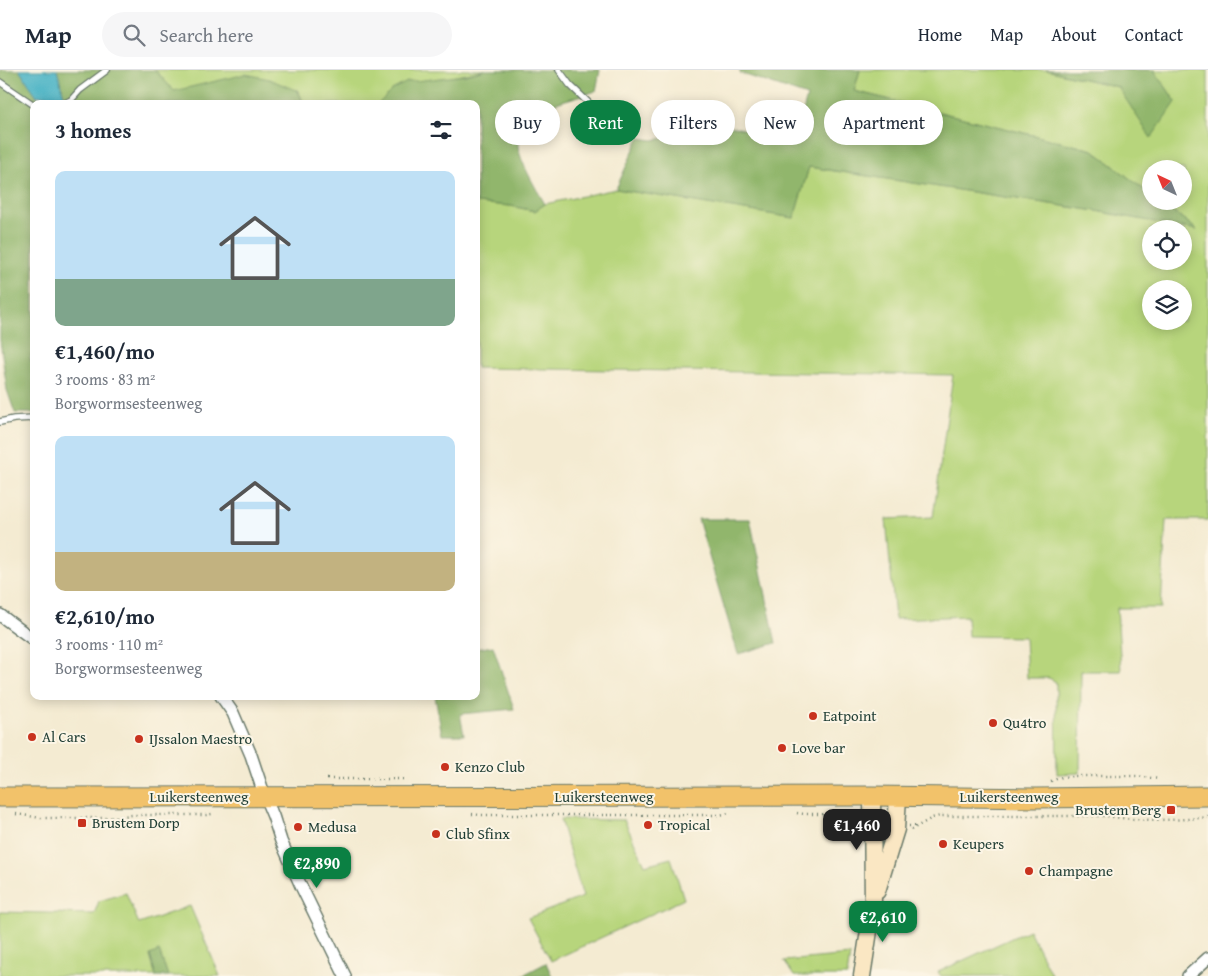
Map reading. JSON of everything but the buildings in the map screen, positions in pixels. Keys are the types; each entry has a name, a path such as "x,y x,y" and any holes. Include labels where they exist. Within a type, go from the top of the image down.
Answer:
{"main road":[{"name":"Luikersteenweg","path":"0,798 265,796 898,796 1036,798 1208,796"},
{"path":"872,796 873,905"},
{"path":"862,976 873,905 896,829 898,796"}],"street":[{"path":"0,615 30,637"},
{"path":"224,700 233,714 251,754 274,816 281,841 345,976"},
{"path":"1188,976 1208,958"}],"lane":[{"path":"71,100 80,90 106,70"},
{"path":"559,70 587,100"},
{"path":"0,82 30,102"},
{"path":"0,422 30,418"}],"path":[{"name":"Luikersteenweg","path":"12,813 41,818 115,818 132,815 206,815 215,813"},
{"name":"Luikersteenweg","path":"916,826 940,816 1106,816 1127,819 1192,819 1208,817"}],"green space":[{"path":"0,70 19,70 37,96 37,100 30,100 30,413 15,413 7,390 0,340"},
{"path":"57,70 155,70 174,91 246,74 269,79 298,91 302,100 70,100 64,96"},
{"path":"155,70 485,70 392,90 382,100 302,100 298,90 174,91"},
{"path":"485,70 600,70 596,91 560,102 560,100 495,100 495,145 518,145 520,155 532,182 545,204 535,211 511,206 480,203 480,100 382,100 392,90 407,82 466,75"},
{"path":"740,70 860,70 854,91 890,100 824,100 824,145 943,145 943,113 1093,150 1142,188 1142,210 1171,210 1184,220 1144,220 809,167 794,218 616,189 636,145 641,145 641,138 651,140 651,145 735,145 735,127 745,129 745,145 814,145 814,100 806,100 807,96 740,73"},
{"path":"860,70 1046,70 1176,102 1154,70 1208,70 1208,520 1166,520 1161,608 1117,608 1121,671 1081,671 1080,773 1057,774 1056,682 1049,678 1027,678 1025,637 968,636 967,616 895,619 886,519 933,517 953,375 480,368 480,203 511,206 534,211 545,204 616,189 794,218 809,167 1146,220 1142,220 1142,270 1192,270 1192,228 1196,229 1192,226 1192,220 1184,220 1172,210 1192,210 1192,160 1142,160 1142,188 1093,150 943,113 943,100 890,100 854,91"},
{"path":"1046,70 1154,70 1176,102 1151,138 1118,87"},
{"path":"698,519 750,519 776,643 738,654"},
{"path":"493,646 514,709 460,714 464,735 442,735 436,700 480,700 480,648"},
{"path":"560,819 624,820 645,865 671,858 684,899 551,961 528,918 583,897"},
{"path":"126,893 139,924 190,906 220,976 168,976 159,951 150,956 156,976 0,976 0,912 94,914 99,901"},
{"path":"1029,930 1052,976 941,976 938,972"},
{"path":"159,951 168,976 156,976 150,955"},
{"path":"850,955 847,976 794,976 784,961"},
{"path":"546,963 552,976 521,976"}],"water":[{"path":"19,70 57,70 64,96 37,96"}],"place":[{"name":"Eatpoint","path":"813,716"},
{"name":"Qu4tro","path":"993,723"},
{"name":"Al Cars","path":"32,737"},
{"name":"IJssalon Maestro","path":"139,739"},
{"name":"Love bar","path":"782,748"},
{"name":"Kenzo Club","path":"445,767"},
{"name":"Brustem Berg","path":"1171,810"},
{"name":"Brustem Dorp","path":"82,823"},
{"name":"Tropical","path":"648,825"},
{"name":"Medusa","path":"298,827"},
{"name":"Club Sfinx","path":"436,834"},
{"name":"Keupers","path":"943,844"},
{"name":"Champagne","path":"1029,871"}]}
